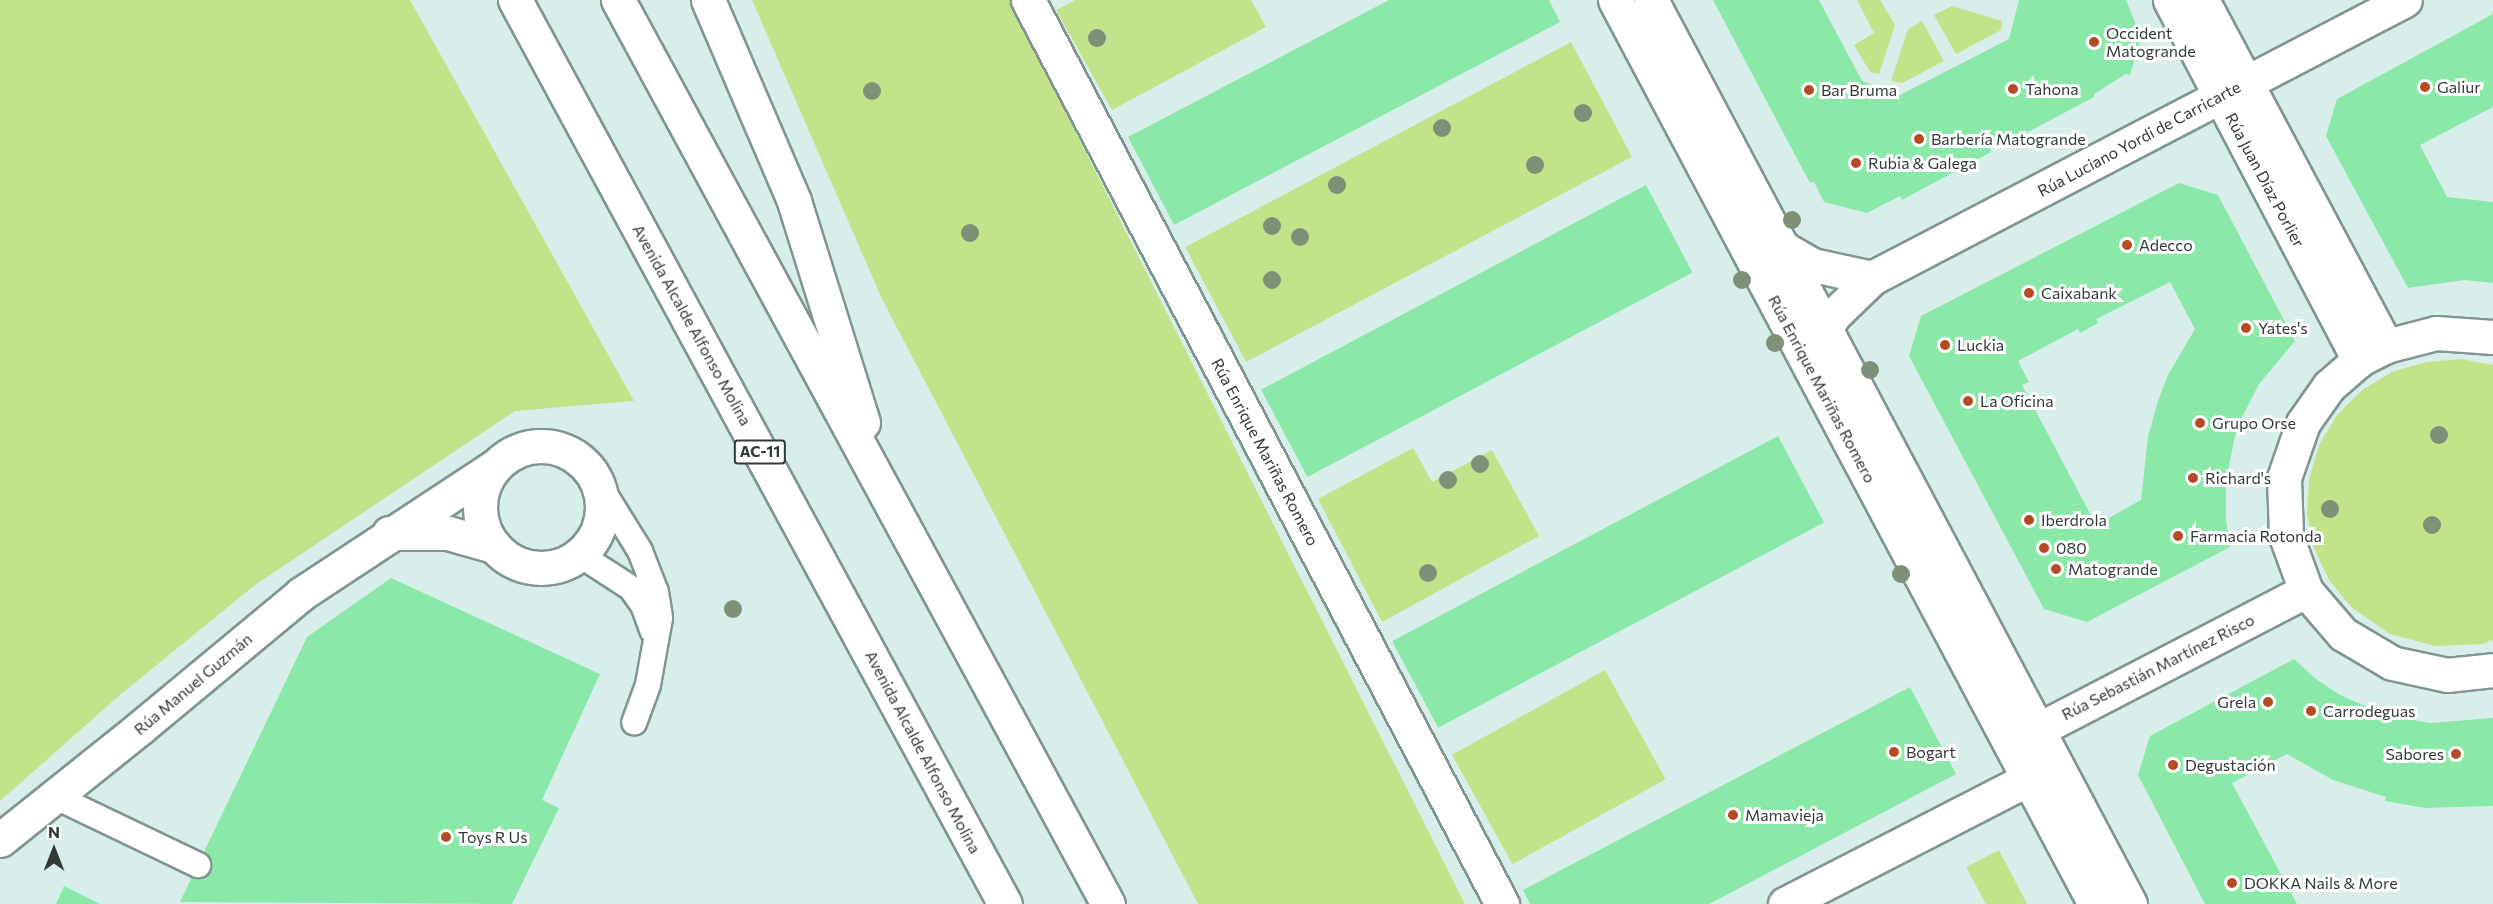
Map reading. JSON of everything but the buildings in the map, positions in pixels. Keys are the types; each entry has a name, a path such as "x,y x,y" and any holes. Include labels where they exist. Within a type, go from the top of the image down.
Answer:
{"main road":[{"name":"Avenida Alcalde Alfonso Molina","path":"515,0 1005,904"},
{"path":"618,0 1108,904"},
{"path":"708,0 794,201 886,495"},
{"name":"Rúa Enrique Mariñas Romero","path":"1028,0 1502,904"},
{"name":"Rúa Enrique Mariñas Romero","path":"1615,0 1806,360 2043,771 2130,904"},
{"name":"Rúa Enrique Mariñas Romero","path":"1652,0 1826,330 2024,736"},
{"name":"Rúa Juan Díaz Porlier","path":"2170,0 2234,90 2373,353"},
{"name":"Rúa Juan Díaz Porlier","path":"2202,0 2234,90"},
{"name":"Rúa Luciano Yordi de Carricarte","path":"1806,360 1834,315 1872,278 2405,0"},
{"path":"1783,248 1813,265 1872,278"},
{"path":"2493,337 2436,333 2373,353 2329,386 2303,423 2284,478 2286,536 2306,591 2343,634 2392,663 2448,675 2493,670"},
{"name":"Rúa Manuel Guzmán","path":"0,840 300,594 495,466 509,454 526,447 545,445 563,449 579,458 592,471 601,488"},
{"path":"495,466 483,489 480,515 484,531 494,546 508,559 526,567 545,568 564,565 580,555 593,542 601,525 604,506 601,488"},
{"path":"389,534 448,533 494,546"},
{"name":"Rúa Sebastián Martínez Risco","path":"2024,736 2306,591"},
{"path":"1785,904 2043,771"},
{"name":"Rúa Enrique Mariñas Romero","path":"2043,771 2095,904"}],"lane":[{"name":"Rúa Manuel Guzmán","path":"601,488 640,551 656,592 660,618 648,685 634,723"},
{"path":"580,555 631,588 643,605 657,644"},
{"path":"54,796 198,865"}],"green space":[{"path":"0,0 410,0 634,401 515,411 255,585 121,694 0,801"},
{"path":"752,0 1009,0 1465,904 1198,904 882,299"},
{"path":"1075,0 1251,0 1266,27 1112,110 1056,10"},
{"path":"1857,0 1880,0 1895,25 1879,74 1870,72 1854,45 1874,33"},
{"path":"1952,6 2002,21 2001,30 1956,54 1934,15"},
{"path":"1922,21 1944,61 1902,83 1891,81 1908,29"},
{"path":"1571,42 1632,157 1246,362 1185,247"},
{"path":"2461,359 2493,365 2493,640 2482,644 2435,646 2390,634 2351,607 2329,580 2314,548 2307,514 2309,479 2319,445 2337,415 2362,390 2392,372 2426,362"},
{"path":"1413,448 1432,482 1492,450 1539,536 1382,622 1318,499"},
{"path":"1605,670 1666,779 1513,864 1452,755"},
{"path":"1999,850 2027,904 1986,904 1966,867"}],"place":[{"name":"Occident Matogrande","path":"2094,42"},
{"name":"Galiur","path":"2425,87"},
{"name":"Tahona","path":"2013,89"},
{"name":"Bar Bruma","path":"1809,90"},
{"name":"Barbería Matogrande","path":"1919,139"},
{"name":"Rubia & Galega","path":"1856,163"},
{"name":"Adecco","path":"2127,245"},
{"name":"Caixabank","path":"2029,293"},
{"name":"Yates's","path":"2246,328"},
{"name":"Luckia","path":"1945,345"},
{"name":"La Oficina","path":"1968,401"},
{"name":"Grupo Orse","path":"2200,423"},
{"name":"Richard's","path":"2193,478"},
{"name":"Iberdrola","path":"2029,520"},
{"name":"Farmacia Rotonda","path":"2178,536"},
{"name":"080","path":"2044,548"},
{"name":"Matogrande","path":"2056,569"},
{"name":"Grela","path":"2268,702"},
{"name":"Carrodeguas","path":"2311,711"},
{"name":"Bogart","path":"1894,752"},
{"name":"Sabores","path":"2456,754"},
{"name":"Degustación","path":"2173,765"},
{"name":"Mamavieja","path":"1733,815"},
{"name":"Toys R Us","path":"446,837"},
{"name":"DOKKA Nails & More","path":"2232,883"}]}
